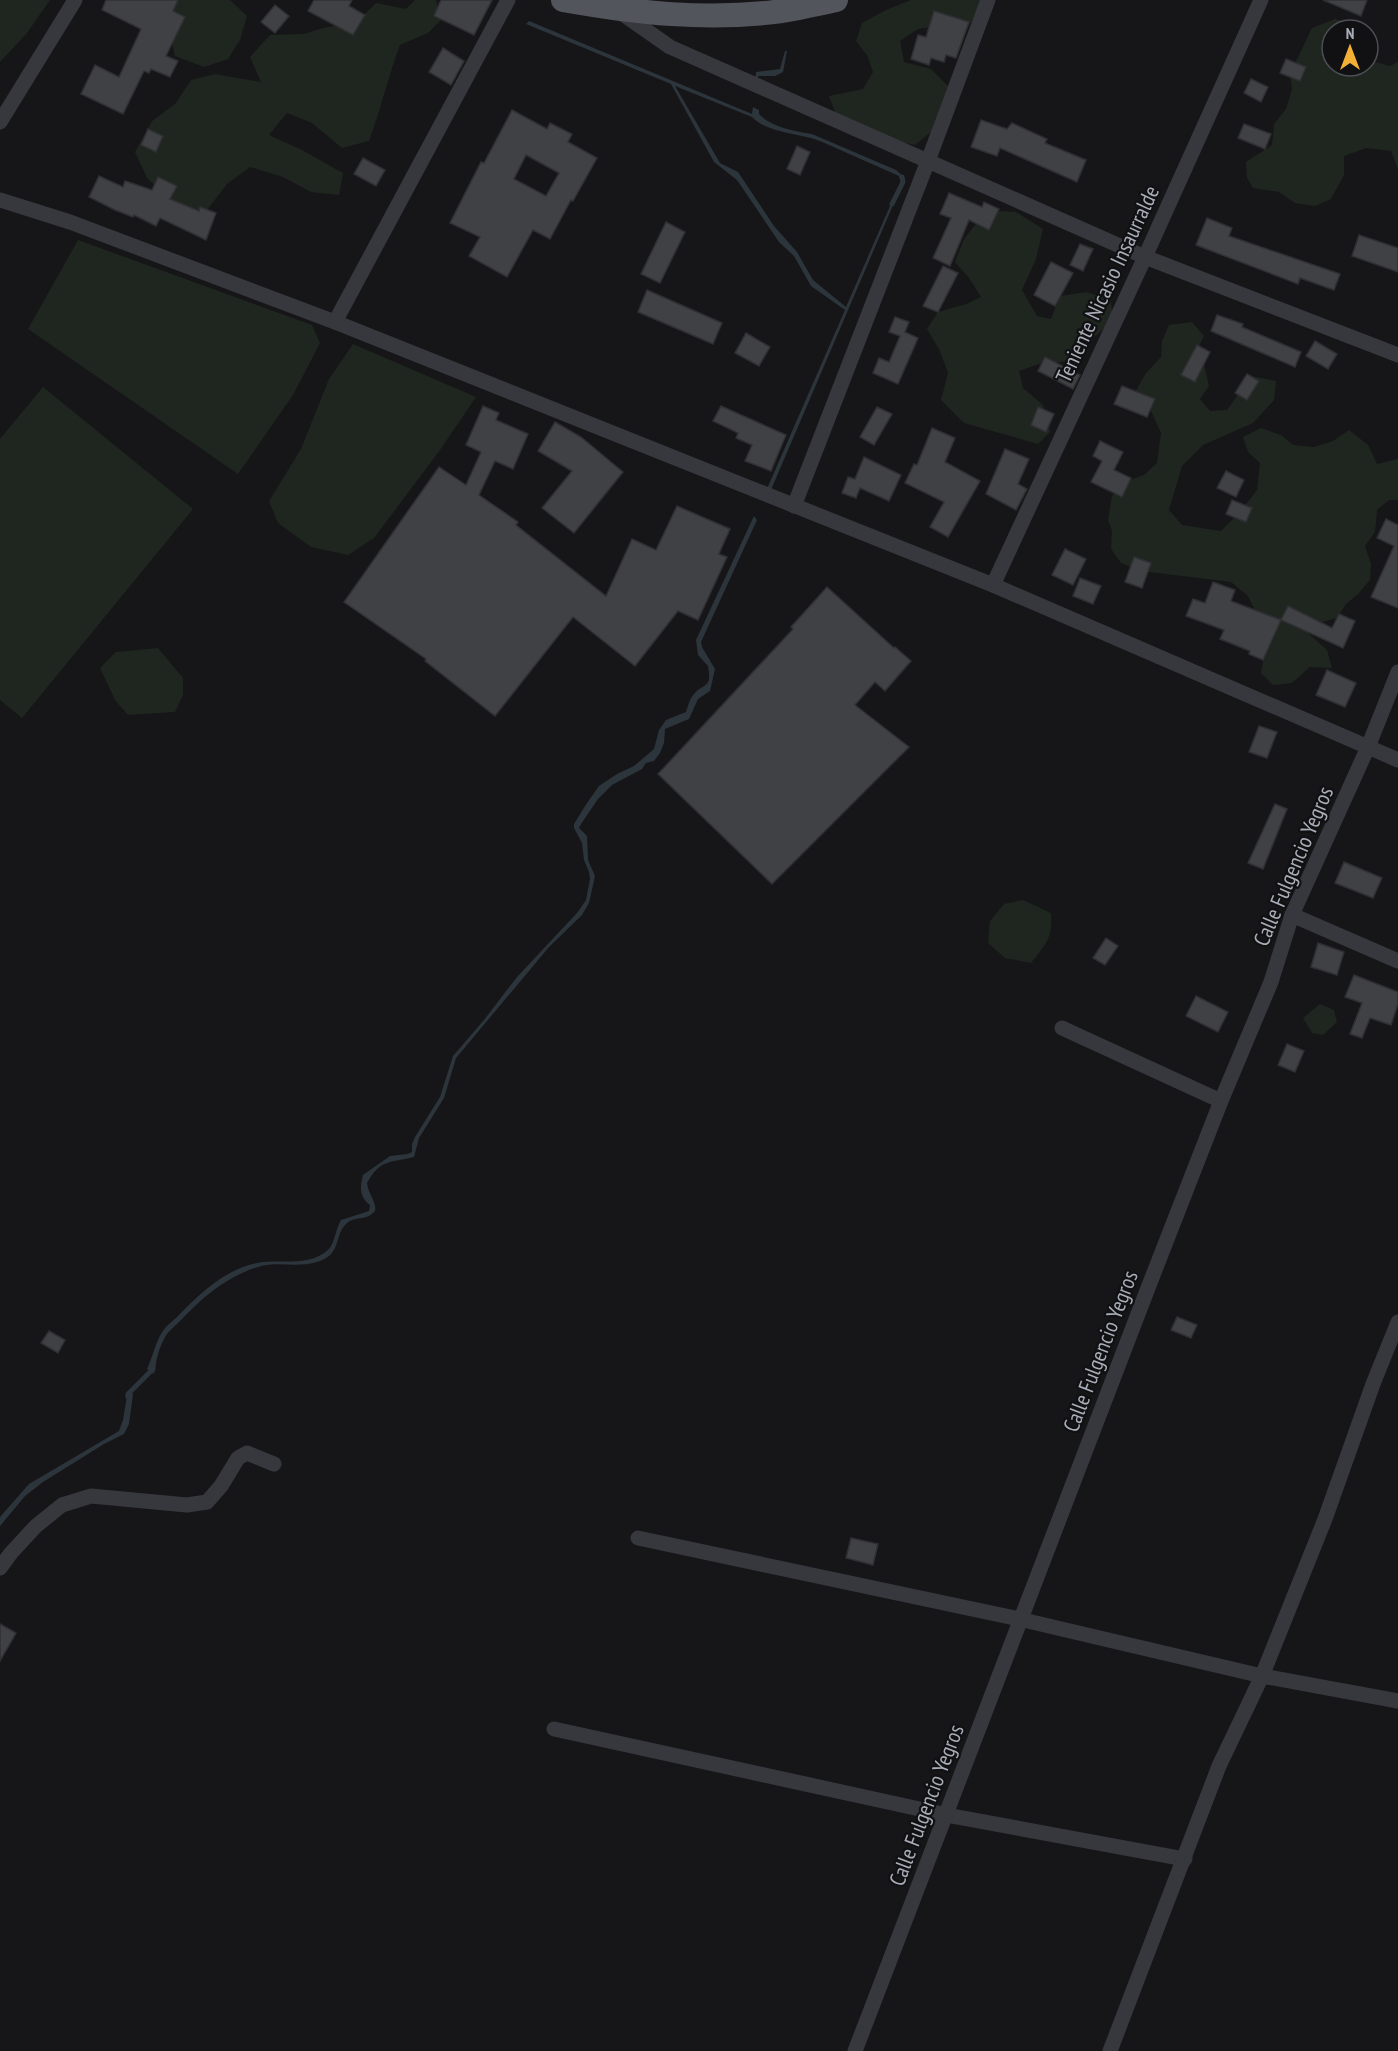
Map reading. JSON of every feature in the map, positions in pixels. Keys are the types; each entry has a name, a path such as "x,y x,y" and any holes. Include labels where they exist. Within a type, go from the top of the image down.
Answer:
{"main road":[{"path":"563,0 616,9 677,14 782,11 836,0"}],"street":[{"path":"0,122 75,0"},
{"path":"334,322 508,0"},
{"path":"794,506 988,0"},
{"name":"Teniente Nicasio Insaurralde","path":"993,585 1261,0"},
{"path":"616,9 670,47 1145,257 1398,356"},
{"path":"0,200 70,222 334,322 993,585 1398,760"},
{"name":"Calle Fulgencio Yegros","path":"855,2051 947,1815 1019,1619 1221,1101 1271,982 1292,915 1368,747 1398,672"},
{"path":"1292,915 1398,961"},
{"path":"1062,1028 1221,1101"},
{"path":"1110,2051 1219,1766 1262,1676 1325,1519 1373,1384 1398,1322"},
{"path":"0,1568 36,1526 62,1505 91,1496 188,1504 207,1502 221,1486 238,1458 247,1453 274,1464"},
{"path":"638,1538 1019,1619 1262,1676 1398,1701"},
{"path":"554,1730 947,1815 1185,1859"}],"shaded area":[{"path":"0,0 50,0 27,33 0,62"},
{"path":"172,0 230,0 247,16 240,40 228,59 204,67 175,56 169,29"},
{"path":"415,0 436,0 441,20 428,33 400,45 369,141 342,148 312,123 287,113 269,135 343,173 339,195 311,192 283,177 250,167 227,184 204,214 173,203 147,178 135,152 152,121 175,104 191,80 215,74 261,82 250,57 270,35 304,34 357,22 376,3 406,9"},
{"path":"911,0 984,0 968,27 952,31 937,26 918,29 900,41 904,62 931,69 948,86 931,132 915,145 884,138 837,117 829,96 863,89 873,72 867,55 856,41 862,23"},
{"path":"529,21 752,114 753,107 759,110 759,114 764,118 776,125 812,134 896,170 904,177 905,184 901,183 899,176 820,141 767,127 752,117 675,86 720,163 738,172 774,226 797,252 813,280 846,307 894,197 896,198 770,492 766,491 845,310 811,286 794,256 779,242 737,180 714,162 671,84 526,24"},
{"path":"1320,25 1320,78 1380,78 1380,63 1390,66 1398,62 1398,169 1391,151 1366,148 1344,156 1344,175 1331,199 1315,206 1295,203 1279,192 1253,188 1247,178 1246,162 1272,145 1274,124 1286,109 1292,89 1290,74 1312,28"},
{"path":"785,51 787,51 783,72 775,76 759,76 755,81 756,72 780,69"},
{"path":"997,211 1016,212 1043,229 1036,259 1022,290 1037,316 1051,319 1060,296 1086,292 1110,299 1114,320 1093,338 1080,361 1042,363 1019,371 1023,388 1043,405 1050,432 1038,444 964,423 941,400 948,373 939,349 927,329 938,312 981,297 955,262 964,239 979,220"},
{"path":"78,240 312,325 320,343 293,395 238,474 28,329"},
{"path":"1192,322 1204,336 1196,352 1204,364 1209,386 1200,399 1210,411 1227,410 1251,376 1276,381 1274,400 1253,423 1203,445 1182,466 1169,510 1182,525 1221,531 1239,513 1257,490 1260,463 1248,452 1243,437 1261,428 1281,435 1293,445 1314,447 1333,441 1349,430 1368,445 1377,464 1398,459 1398,500 1389,500 1377,510 1375,532 1365,546 1371,564 1370,580 1346,604 1337,618 1318,623 1308,633 1327,650 1332,668 1310,667 1292,683 1273,685 1261,673 1266,643 1261,623 1248,596 1231,582 1141,571 1121,563 1111,549 1112,531 1108,520 1112,496 1125,482 1144,475 1157,463 1161,433 1151,411 1135,392 1146,373 1161,357 1162,341 1169,325"},
{"path":"353,344 476,397 440,450 374,538 348,555 311,547 278,523 269,501 301,449 329,379"},
{"path":"43,387 193,509 22,718 0,700 0,439"},
{"path":"754,516 757,520 701,642 715,669 710,691 698,699 689,719 665,729 664,743 654,761 646,763 642,769 612,785 598,799 581,824 579,828 587,836 588,860 595,876 589,903 582,915 549,947 456,1058 444,1098 419,1138 414,1157 387,1163 377,1169 367,1183 375,1204 375,1211 368,1216 349,1221 342,1229 334,1250 325,1259 310,1264 258,1267 235,1276 205,1297 165,1336 154,1374 147,1369 160,1335 206,1289 227,1274 251,1264 306,1260 322,1254 331,1246 341,1220 369,1211 370,1205 361,1192 363,1175 390,1156 412,1152 415,1137 440,1097 453,1056 517,977 577,913 586,900 589,872 584,860 582,843 574,824 587,803 599,786 634,766 654,749 659,730 666,720 686,712 693,696 707,684 708,666 698,655 696,640"},
{"path":"158,648 183,678 183,695 175,712 128,715 115,700 100,668 116,652"},
{"path":"1023,900 1051,913 1050,935 1031,963 1005,958 988,943 990,921 1004,904"},
{"path":"1320,1004 1334,1010 1337,1022 1323,1035 1312,1033 1303,1018"},
{"path":"128,1390 133,1394 129,1424 124,1434 43,1482 25,1496 0,1526 0,1517 29,1484 119,1431"}],"building":[{"path":"106,0 178,0 173,11 185,17 166,56 178,61 170,77 151,69 149,73 144,71 123,114 81,94 95,65 119,77 141,29 102,10"},
{"path":"314,0 352,0 349,6 365,15 353,35 308,11"},
{"path":"441,0 492,0 474,35 434,16"},
{"path":"1323,0 1367,0 1361,16"},
{"path":"275,5 289,16 275,33 261,22"},
{"path":"934,11 969,22 956,58 946,55 944,62 931,58 929,65 911,59 918,35 926,37"},
{"path":"443,48 464,61 451,85 429,72"},
{"path":"1286,59 1306,67 1300,81 1280,73"},
{"path":"1251,79 1268,87 1261,102 1244,93"},
{"path":"512,110 547,129 550,123 572,134 568,142 597,158 550,239 533,230 507,277 469,256 480,237 450,223 481,162 484,163","holes":["526,155 559,173 546,196 514,179"]},
{"path":"981,120 1007,129 1012,123 1047,139 1045,143 1086,160 1077,182 1000,148 997,156 971,147"},
{"path":"1244,124 1271,134 1265,149 1238,138"},
{"path":"148,129 163,136 156,152 141,145"},
{"path":"797,146 810,152 800,175 787,169"},
{"path":"363,158 385,170 376,186 354,174"},
{"path":"99,176 123,187 125,181 152,190 158,177 177,186 170,199 199,211 200,207 216,213 206,240 160,218 156,226 89,197"},
{"path":"949,193 982,207 984,202 999,209 989,230 969,220 950,266 933,258 951,218 940,214"},
{"path":"1207,218 1232,228 1229,236 1340,274 1334,290 1300,278 1298,284 1196,245"},
{"path":"666,222 685,232 660,283 641,274"},
{"path":"1359,235 1398,248 1398,272 1352,256"},
{"path":"1080,244 1093,249 1083,271 1070,265"},
{"path":"1051,262 1073,273 1055,306 1034,295"},
{"path":"943,266 958,273 938,312 923,306"},
{"path":"647,290 722,323 713,344 638,312"},
{"path":"1217,315 1243,324 1242,327 1301,352 1295,367 1211,331"},
{"path":"895,317 909,322 905,332 918,338 898,384 873,373 879,358 889,362 900,336 889,332"},
{"path":"746,333 770,347 759,366 735,353"},
{"path":"1315,341 1337,354 1328,369 1306,356"},
{"path":"1197,345 1210,352 1195,382 1181,375"},
{"path":"1045,357 1080,375 1073,389 1038,371"},
{"path":"1247,374 1259,381 1247,400 1235,393"},
{"path":"1122,386 1155,399 1147,417 1114,404"},
{"path":"483,406 499,413 496,420 528,434 513,469 495,461 479,495 518,522 516,525 606,596 632,539 656,550 677,506 730,529 719,554 727,557 698,620 678,611 635,666 573,617 495,716 425,661 426,659 344,602 439,467 466,485 481,452 466,445"},
{"path":"721,406 786,435 771,471 745,461 752,445 736,438 738,433 713,421"},
{"path":"877,407 892,414 874,445 860,437"},
{"path":"1038,407 1054,414 1046,432 1031,425"},
{"path":"555,422 581,437 623,472 574,533 542,508 572,471 538,451"},
{"path":"932,428 955,438 945,462 980,481 948,537 930,527 944,502 905,483 914,464 917,465"},
{"path":"1100,441 1123,452 1114,470 1131,478 1122,497 1091,482 1102,461 1093,456"},
{"path":"1005,449 1029,459 1018,484 1027,489 1016,510 986,494"},
{"path":"864,457 901,475 889,501 860,488 856,498 842,493 848,477 855,479"},
{"path":"1226,471 1244,480 1236,497 1217,488"},
{"path":"1232,500 1252,508 1246,522 1226,514"},
{"path":"1386,519 1398,525 1398,608 1371,597 1394,546 1377,538"},
{"path":"1065,549 1086,559 1073,585 1052,575"},
{"path":"1134,557 1151,563 1142,588 1125,582"},
{"path":"1080,578 1101,586 1093,604 1073,596"},
{"path":"1213,582 1235,590 1231,601 1281,620 1263,660 1249,654 1250,651 1220,639 1224,630 1186,616 1193,599 1205,603"},
{"path":"827,587 911,661 885,691 875,682 855,705 909,747 772,884 658,774 793,629 791,627"},
{"path":"1288,606 1332,628 1339,614 1355,621 1343,648 1281,620"},
{"path":"1327,670 1356,683 1345,707 1316,695"},
{"path":"1259,726 1277,732 1267,758 1249,752"},
{"path":"1275,804 1287,809 1263,869 1248,863"},
{"path":"1344,862 1382,878 1373,898 1335,883"},
{"path":"1106,938 1118,946 1105,965 1093,958"},
{"path":"1318,943 1344,952 1337,975 1311,967"},
{"path":"1354,975 1398,992 1398,1004 1391,1025 1370,1018 1362,1038 1350,1034 1362,1003 1345,997"},
{"path":"1196,996 1228,1012 1218,1032 1186,1016"},
{"path":"1287,1044 1304,1051 1295,1072 1278,1065"},
{"path":"1177,1317 1197,1325 1191,1338 1171,1330"},
{"path":"49,1331 65,1340 58,1353 41,1343"},
{"path":"851,1538 878,1544 873,1565 846,1558"},
{"path":"0,1624 16,1633 0,1661"}],"waterway":[{"path":"892,204 903,182 902,177"},
{"path":"128,1397 128,1394 153,1369 153,1365"}]}
